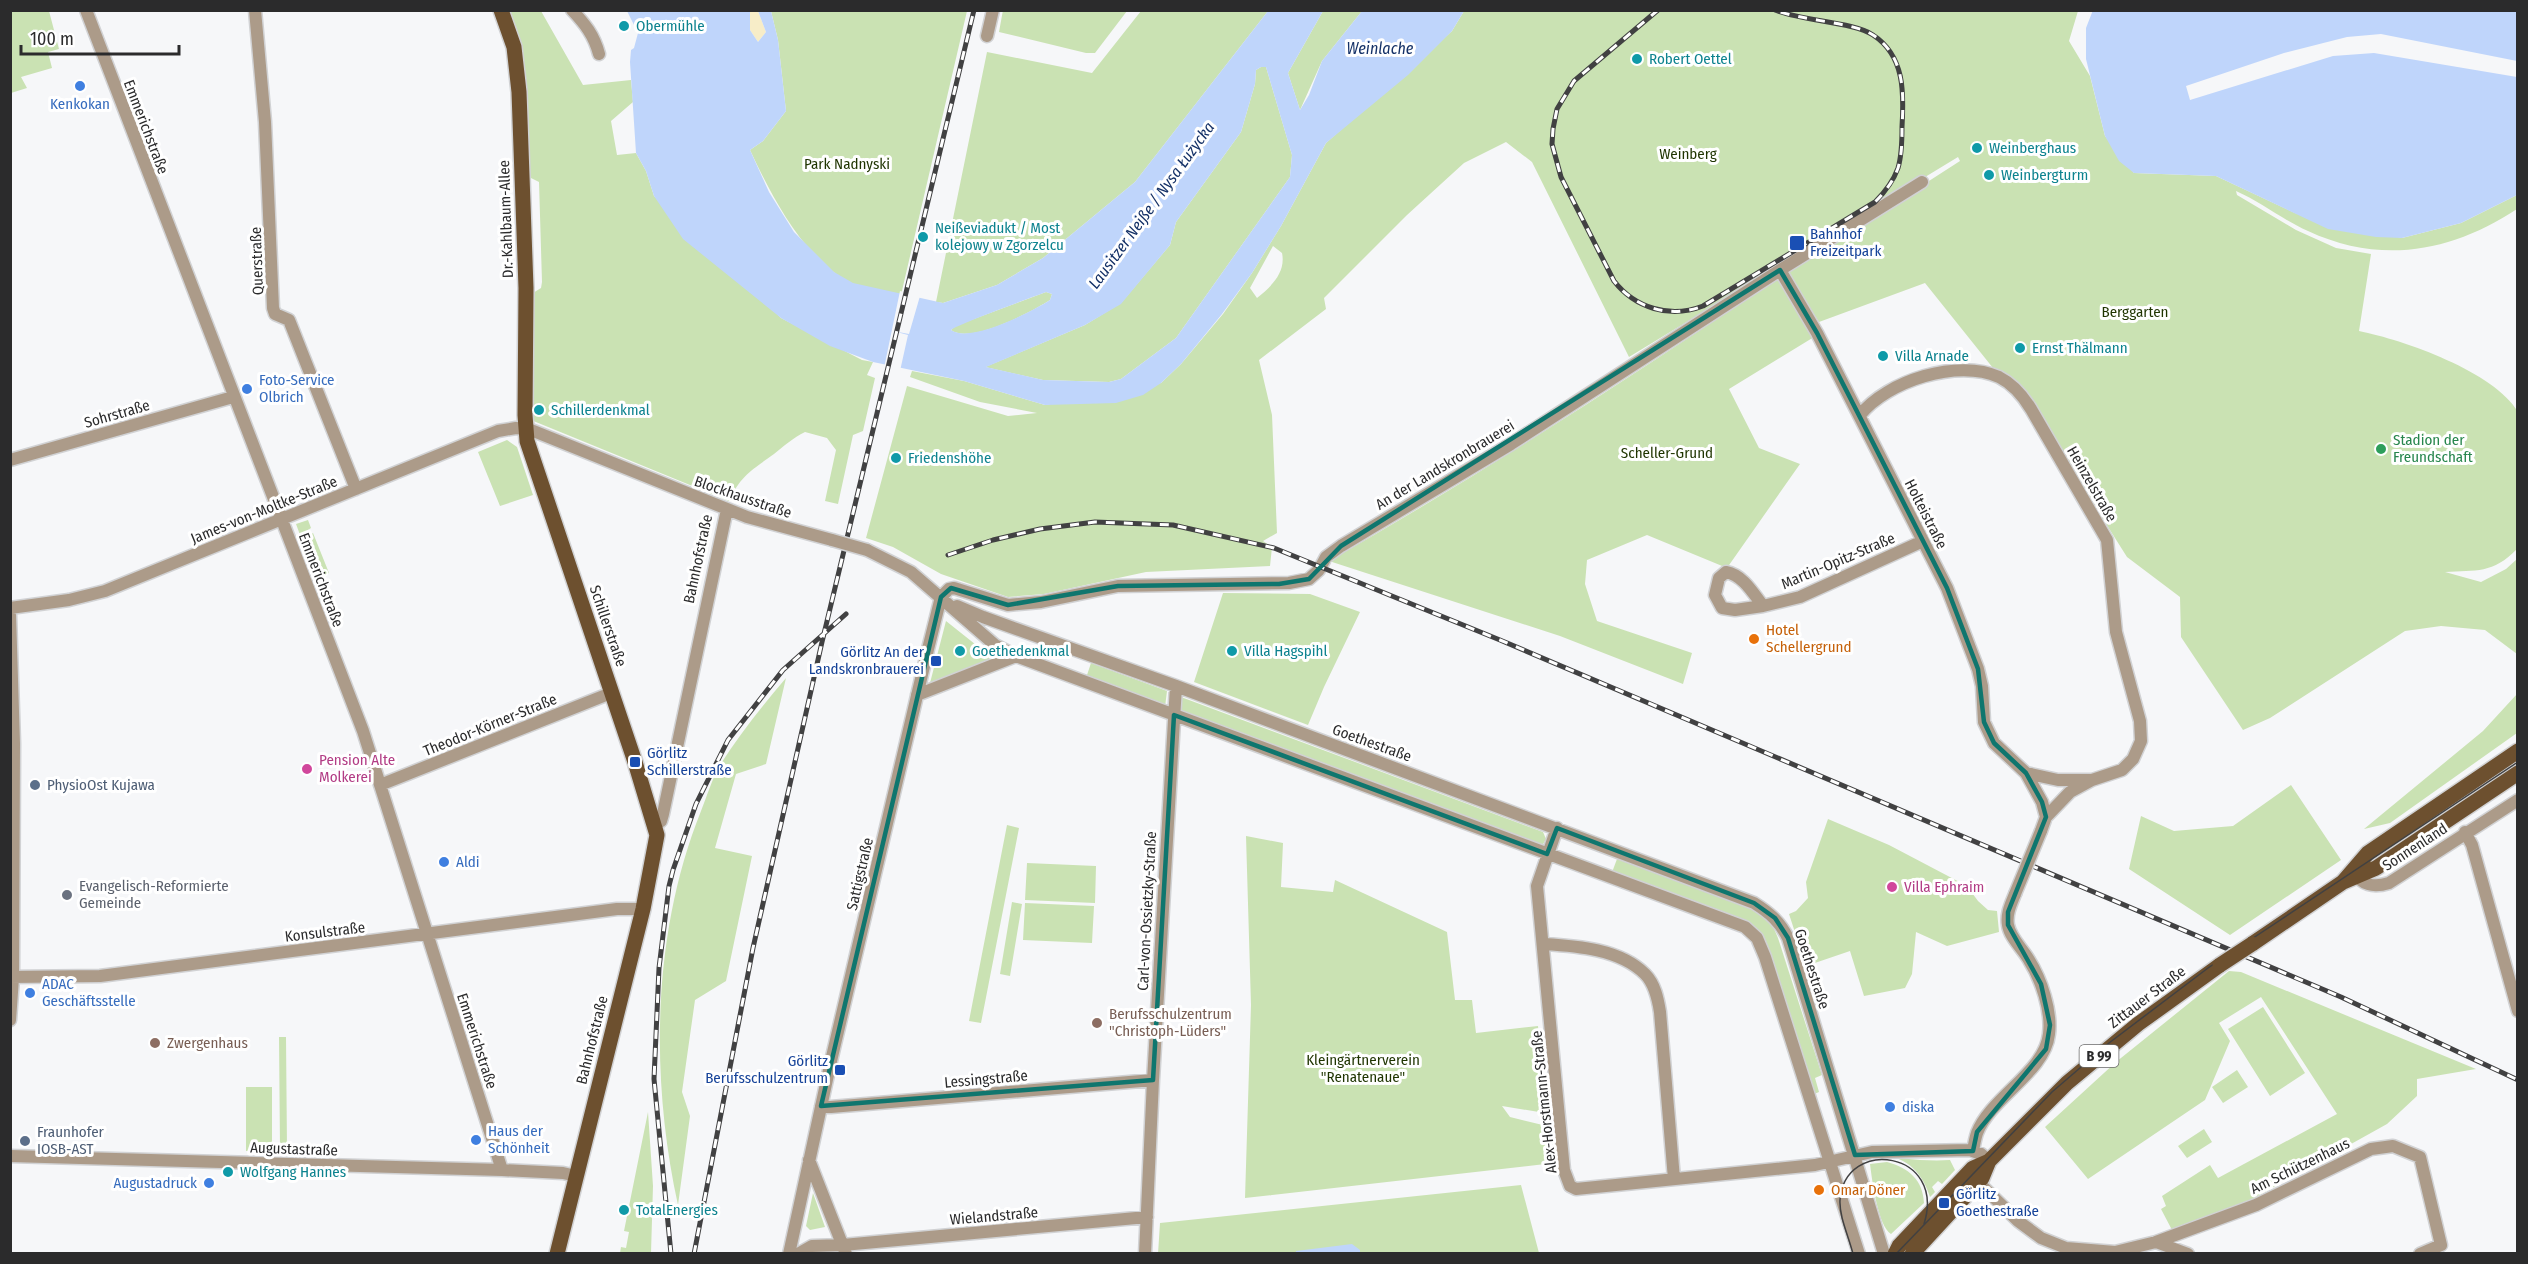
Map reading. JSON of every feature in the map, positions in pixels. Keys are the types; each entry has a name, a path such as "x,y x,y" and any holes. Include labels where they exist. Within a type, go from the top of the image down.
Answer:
{"main road":[{"name":"Dr.-Kahlbaum-Allee","path":"501,10 514,48 518,84 526,288 526,429"},
{"name":"Schillerstraße","path":"526,429 533,462 656,830"},
{"name":"Zittauer Straße","path":"1912,1254 1978,1182 1989,1161 2067,1083 2138,1024 2350,876 2368,853 2517,751"},
{"name":"Zittauer Straße","path":"2350,876 2376,868 2517,773"},
{"name":"Bahnhofstraße","path":"557,1254 643,909 656,830"},
{"name":"Zittauer Straße","path":"1895,1254 1899,1246 1973,1168 1989,1161"}],"street":[{"name":"Emmerichstraße","path":"86,10 232,397 363,731 502,1170"},
{"name":"Querstraße","path":"255,10 266,122 273,309 275,314 289,320 356,489"},
{"path":"572,10 595,38 599,54"},
{"path":"987,36 993,10"},
{"name":"An der Landskronbrauerei","path":"943,598 948,589 954,588 995,602 1016,604 1041,602 1118,586 1279,584 1309,579 1319,570 1326,557 1341,546 1511,444 1780,270 1922,182"},
{"name":"Holteistraße","path":"1780,270 1817,333 1947,588 1978,669 1982,686 1984,722 1994,743 2026,773 2038,794 2046,818"},
{"name":"Heinzelstraße","path":"1860,415 1868,405 1923,375 1956,369 1997,376 2014,388 2031,409 2108,540 2116,632 2140,721 2141,741 2133,759 2122,770 2092,780 2070,792 2046,818 2008,912 2008,925 2031,961 2041,984 2048,1013 2049,1035 2042,1056 1997,1105 1977,1132 1973,1151"},
{"name":"Sohrstraße","path":"10,460 232,397"},
{"name":"James-von-Moltke-Straße","path":"10,608 69,600 105,591 499,431 526,429"},
{"name":"Blockhausstraße","path":"526,429 727,509 867,550 911,572 943,598"},
{"name":"Bahnhofstraße","path":"656,830 663,814 727,509"},
{"name":"Martin-Opitz-Straße","path":"1763,606 1800,597 1923,541"},
{"path":"943,598 995,645 1016,656 1736,923 1752,933 1765,957 1859,1254"},
{"name":"Goethestraße","path":"943,598 983,617 1176,686 1754,903 1775,918 1788,938 1884,1254"},
{"name":"Sattigstraße","path":"789,1254 821,1106 917,695 943,598"},
{"path":"10,615 14,744 10,1020"},
{"path":"917,695 1016,656"},
{"path":"1174,715 1176,686"},
{"name":"Theodor-Körner-Straße","path":"380,785 611,693"},
{"name":"Carl-von-Ossietzky-Straße","path":"1145,1254 1174,715"},
{"path":"2026,773 2058,780 2092,780"},
{"name":"Sonnenland","path":"2350,876 2374,886 2389,883 2517,800"},
{"path":"1547,854 1557,828"},
{"name":"Sonnenland","path":"2465,832 2472,845 2517,1011"},
{"name":"Alex-Horstmann-Straße","path":"1547,854 1537,885 1565,1175 1570,1186 1576,1189 1815,1165 1831,1161"},
{"name":"Konsulstraße","path":"12,977 100,976 617,909 643,909"},
{"path":"1544,944 1601,952 1622,960 1645,974 1656,992 1660,1012 1674,1179"},
{"name":"Lessingstraße","path":"821,1106 1153,1080"},
{"name":"Am Schützenhaus","path":"1978,1182 2018,1221 2041,1238 2066,1248 2115,1252 2156,1242 2256,1206 2360,1153 2393,1146 2420,1157 2441,1245 2420,1254"},
{"path":"1831,1161 1855,1155 1899,1150 1973,1151 1989,1161"},
{"name":"Augustastraße","path":"10,1156 559,1172 576,1176"},
{"path":"798,1254 812,1245 844,1249 809,1159"},
{"name":"Wielandstraße","path":"844,1249 1147,1217"},
{"path":"2156,1242 2188,1254"}],"highlighted area":[{"path":"1780,270 1817,333 1947,588 1978,669 1984,722 1994,743 2026,773 2042,802 2046,817 2008,912 2008,925 2041,984 2050,1025 2046,1049 1977,1132 1973,1151 1855,1155 1788,938 1775,918 1754,903 1557,828 1547,854 1174,715 1153,1080 821,1106 941,597 951,588 1008,605 1118,586 1279,584 1309,579 1341,546"}],"green space":[{"path":"11,10 49,11 59,49 48,52 52,68 21,77 27,88 11,93"},
{"path":"1003,10 1127,11 1095,53 1086,53 999,32"},
{"path":"506,11 541,11 583,85 631,80 633,102 611,121 617,155 636,153 646,171 654,196 781,318 862,360 873,362 867,375 875,378 863,431 853,435 838,504 825,501 836,450 827,438 805,432 796,437 748,474 738,485 729,501 531,420 534,352 533,293 541,288 542,282 539,182 527,176"},
{"name":"Park Nadnyski","path":"771,11 967,11 901,295 851,283 834,273 818,259 779,206 750,150 763,141 786,111 778,40"},
{"path":"1141,11 1268,11 1135,182 1043,258 997,285 943,303 936,302 987,52 1092,73"},
{"path":"1323,11 1362,11 1322,61 1300,110 1288,73"},
{"path":"1464,11 2078,11 2069,41 2090,76 2105,136 2134,173 2216,176 2295,213 2402,238 2461,223 2517,195 2517,209 2467,235 2442,244 2416,249 2389,250 2362,248 2335,242 2299,227 2236,191 2237,195 2296,230 2336,248 2371,254 2359,331 2423,350 2469,371 2506,397 2518,412 2517,549 2492,567 2445,572 2481,582 2506,569 2517,559 2517,654 2485,630 2441,626 2405,631 2270,718 2243,730 2181,637 2180,597 2127,557 2024,394 1997,373 1925,283 1819,322 1786,273 1960,161 1958,157 1629,357 1532,162 1506,142 1464,163 1407,215 1324,298 1326,309 1259,360 1272,415 1277,533 1263,541 1272,547 1270,566 1146,572 1044,594 1008,597 941,574 893,547 866,538 907,386 1008,416 1037,413 980,402 910,377 912,371 964,381 1045,405 1161,383 1181,364 1223,314 1252,273 1281,226 1326,143 1452,31","holes":["1273,246 1282,253 1282,266 1277,278 1257,298 1250,288"]},
{"path":"1266,67 1292,155 1290,177 1176,338 1121,379 1109,382 1043,380 985,367 1085,325 1121,303 1170,245 1176,222 1241,132 1255,84 1256,70"},
{"name":"Scheller-Grund","path":"1779,277 1814,337 1729,389 1759,448 1800,464 1727,568 1647,535 1587,560 1585,584 1597,621 1692,653 1683,684 1560,636 1329,561 1444,494 1557,424"},
{"path":"1046,292 1052,294 1050,300 1001,325 972,333 951,330 955,326"},
{"path":"507,440 517,447 533,495 500,506 478,452"},
{"path":"308,520 311,528 308,530 310,535 313,533 329,573 316,578 296,524"},
{"path":"1223,593 1310,594 1360,612 1308,725 1194,682"},
{"path":"946,621 995,660 930,683"},
{"path":"1091,663 1167,691 1165,707 1086,678"},
{"path":"786,678 766,764 736,774 715,848 752,856 726,981 695,1000 682,1092 690,1116 678,1205 663,1107 660,1056 665,956 673,906 685,858 717,770 743,731"},
{"path":"2517,694 2517,733 2390,823 2364,829 2483,731"},
{"path":"1181,697 1543,832 1546,839 1542,846 1181,713"},
{"path":"2291,785 2341,860 2230,935 2129,869 2141,816 2174,831 2233,826"},
{"path":"1828,819 1889,845 1967,886 1988,910 1997,911 1999,932 1947,946 1916,932 1912,974 1905,988 1864,996 1850,951 1806,966 1789,914 1796,911 1808,898 1806,882"},
{"path":"1007,825 1019,828 981,1023 969,1021"},
{"name":"Kleingärtnerverein \"Renatenaue\"","path":"1246,836 1283,843 1281,887 1333,892 1335,880 1447,932 1455,1000 1472,1000 1476,1033 1538,1026 1545,1113 1502,1106 1510,1117 1551,1127 1554,1163 1245,1198 1251,1005"},
{"path":"1617,859 1752,909 1772,924 1822,1075 1815,1078 1819,1092 1812,1095 1760,934 1611,875"},
{"path":"1027,863 1096,866 1095,903 1025,900"},
{"path":"1012,902 1022,904 1010,976 1000,974"},
{"path":"1025,903 1094,906 1092,943 1023,940"},
{"path":"2229,971 2241,972 2476,1069 2417,1079 2417,1096 2387,1124 2245,1203 2172,1230 2161,1209 2166,1206 2162,1196 2210,1165 2218,1178 2337,1114 2261,997 2219,1023 2230,1041 2205,1100 2088,1179 2045,1127 2116,1062"},
{"path":"2263,1007 2305,1073 2270,1096 2228,1029"},
{"path":"279,1037 286,1037 287,1149 280,1149"},
{"path":"2237,1070 2248,1087 2223,1103 2212,1087"},
{"path":"246,1087 272,1087 272,1151 246,1151"},
{"path":"648,1112 653,1186 651,1253 620,1253 621,1247 626,1248 629,1232 624,1231"},
{"path":"2204,1129 2212,1142 2187,1158 2178,1146"},
{"path":"1894,1158 1950,1160 1955,1170 1942,1184 1938,1181 1932,1187 1935,1192 1930,1197 1915,1170"},
{"path":"1887,1162 1902,1168 1913,1176 1921,1188 1924,1203 1891,1234 1886,1229 1879,1213 1870,1164"},
{"path":"1521,1185 1539,1253 1158,1254 1160,1223"},
{"path":"813,1193 825,1227 810,1230 806,1226"}],"sand":[{"path":"750,11 758,11 766,32 758,42 750,30"}],"water":[{"path":"2093,10 2517,11 2517,61 2381,34 2347,37 2284,53 2186,86 2190,100 2333,56 2374,53 2517,77 2517,195 2461,223 2402,238 2376,237 2328,229 2216,176 2134,173 2119,161 2105,136 2086,59 2086,28"},
{"path":"627,11 750,11 750,30 758,42 766,32 758,11 771,11 778,40 786,111 763,141 750,150 769,192 794,232 834,272 853,283 943,303 997,285 1043,258 1135,182 1268,11 1323,11 1288,73 1300,110 1309,95 1322,61 1362,11 1464,11 1452,31 1408,75 1326,143 1281,226 1252,273 1181,364 1161,383 1143,395 1116,403 1045,405 964,381 873,362 830,346 781,318 683,239 654,196 646,171 636,153 630,62 631,50 634,48 638,33","holes":["1266,67 1292,155 1290,177 1176,338 1121,379 1109,382 1043,380 986,367 1085,325 1121,304 1170,245 1176,222 1241,132 1255,84 1256,70","1046,292 1052,294 1050,300 1001,324 972,333 951,330"]},
{"path":"1352,1244 1360,1250 1360,1253 1296,1253 1296,1251"}],"pier":[{"path":"900,291 920,296 909,334 893,331 908,335 900,371 884,368"}],"tram line":[{"path":"1896,1254 2052,1092 2109,1043 2208,968 2518,762"},
{"path":"1853,1254 1840,1200 1846,1180 1858,1166 1875,1160 1892,1161 1909,1167 1921,1180 1927,1199 1924,1224"}],"railway":[{"path":"694,1254 753,948 822,642 974,10"},
{"path":"1658,10 1574,81 1557,109 1552,144 1561,177 1614,281 1632,298 1666,311 1691,310 1703,306 1875,202 1894,178 1898,168 1902,142 1902,88 1897,64 1884,44 1873,35 1853,27 1775,10"},
{"path":"948,555 993,540 1040,529 1095,522 1173,525 1274,548 1500,640 2341,997 2518,1080"},
{"path":"671,1254 654,1079 659,968 673,870 696,804 728,740 783,670 846,614"}],"place":[{"name":"Obermühle","path":"624,26"},
{"name":"Robert Oettel","path":"1637,59"},
{"name":"Kenkokan","path":"80,86"},
{"name":"Weinberghaus","path":"1977,148"},
{"name":"Weinbergturm","path":"1989,175"},
{"name":"Neißeviadukt / Most kolejowy w Zgorzelcu","path":"923,237"},
{"name":"Bahnhof Freizeitpark","path":"1797,243"},
{"name":"Ernst Thälmann","path":"2020,348"},
{"name":"Villa Arnade","path":"1883,356"},
{"name":"Foto-Service Olbrich","path":"247,389"},
{"name":"Schillerdenkmal","path":"539,410"},
{"name":"Stadion der Freundschaft","path":"2381,449"},
{"name":"Friedenshöhe","path":"896,458"},
{"name":"Hotel Schellergrund","path":"1754,639"},
{"name":"Goethedenkmal","path":"960,651"},
{"name":"Villa Hagspihl","path":"1232,651"},
{"name":"Görlitz An der Landskronbrauerei","path":"936,661"},
{"name":"Görlitz Schillerstraße","path":"635,762"},
{"name":"Pension Alte Molkerei","path":"307,769"},
{"name":"PhysioOst Kujawa","path":"35,785"},
{"name":"Aldi","path":"444,862"},
{"name":"Villa Ephraim","path":"1892,887"},
{"name":"Evangelisch-Reformierte Gemeinde","path":"67,895"},
{"name":"ADAC Geschäftsstelle","path":"30,993"},
{"name":"Berufsschulzentrum \"Christoph-Lüders\"","path":"1097,1023"},
{"name":"Zwergenhaus","path":"155,1043"},
{"name":"Görlitz Berufsschulzentrum","path":"840,1070"},
{"name":"diska","path":"1890,1107"},
{"name":"Haus der Schönheit","path":"476,1140"},
{"name":"Fraunhofer IOSB-AST","path":"25,1141"},
{"name":"Wolfgang Hannes","path":"228,1172"},
{"name":"Augustadruck","path":"209,1183"},
{"name":"Omar Döner","path":"1819,1190"},
{"name":"Görlitz Goethestraße","path":"1944,1203"},
{"name":"TotalEnergies","path":"624,1210"}],"water label":[{"name":"Weinlache","path":"1380,48"},
{"name":"Lausitzer Neiße / Nysa Łużycka","path":"1151,205"}],"park label":[{"name":"Weinberg","path":"1688,154"},
{"name":"Berggarten","path":"2135,312"}]}
